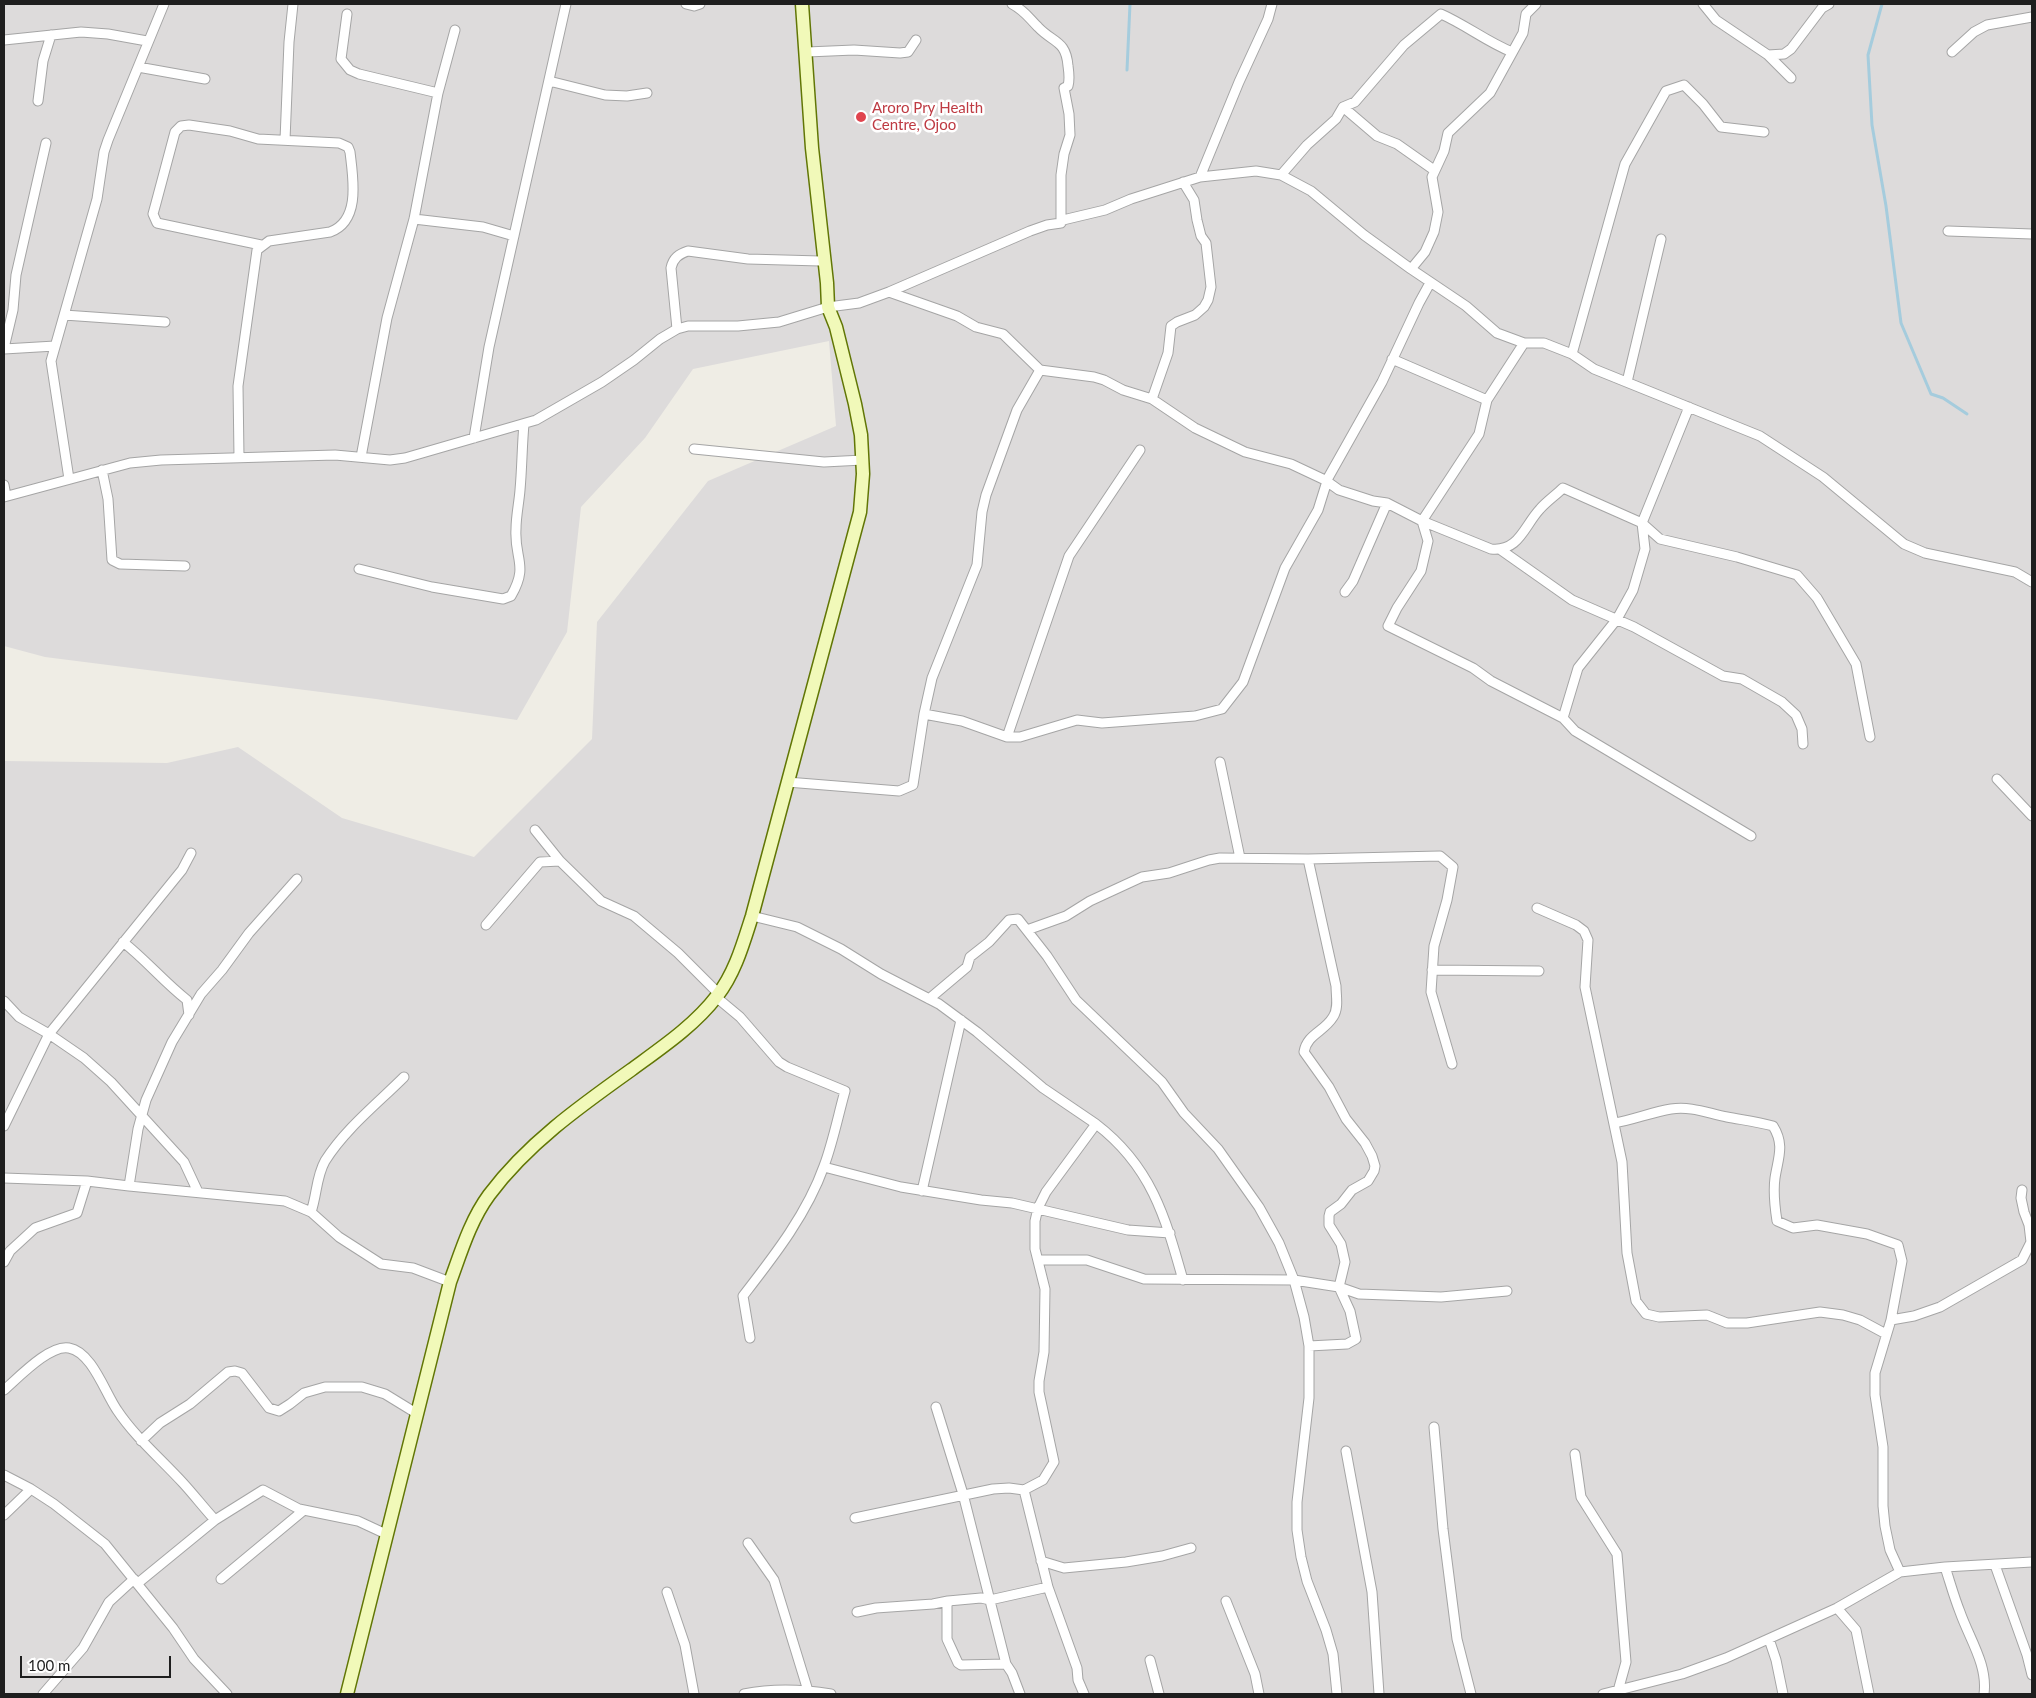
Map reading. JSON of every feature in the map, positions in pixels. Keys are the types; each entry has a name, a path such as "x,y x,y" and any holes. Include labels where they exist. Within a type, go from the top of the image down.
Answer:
{"main road":[{"path":"347,1694 450,1282 468,1230 476,1215 503,1177 551,1129 671,1041 718,996 735,966 752,916 786,782 860,512 863,460 861,435 855,404 836,327 828,307 828,283 812,148 802,4"}],"street":[{"path":"69,479 51,361 97,199 104,152 147,41 164,4"},
{"path":"285,140 289,42 293,4"},
{"path":"474,438 488,347 566,4"},
{"path":"686,4 694,6 700,4"},
{"path":"1012,4 1025,12 1039,28 1055,39 1067,52 1069,79 1068,86 1064,88 1069,114 1070,135 1064,154 1061,176 1061,223"},
{"path":"1200,177 1239,82 1268,19 1272,4"},
{"path":"1411,269 1425,252 1434,232 1438,212 1432,180 1434,170 1440,162 1444,151 1448,133 1490,93 1523,33 1526,14 1536,4"},
{"path":"1702,4 1716,20 1768,55 1791,78"},
{"path":"1768,55 1784,54 1791,49 1822,8 1829,4"},
{"path":"347,14 341,59 350,70 359,74 438,93"},
{"path":"1281,175 1307,145 1336,119 1343,107 1355,102 1404,45 1442,14 1457,21 1495,45 1512,52"},
{"path":"1952,52 1974,32 1987,25 2031,18"},
{"path":"361,457 387,318 414,219 438,93 455,30"},
{"path":"4,40 68,32 108,34 147,41"},
{"path":"38,101 43,61 51,34"},
{"path":"806,52 854,50 900,53 908,52 916,40"},
{"path":"138,67 205,79"},
{"path":"549,81 605,95 627,96 647,93"},
{"path":"1572,354 1625,164 1666,91 1684,85 1703,104 1721,127 1764,132"},
{"path":"1343,107 1377,136 1397,144 1434,170"},
{"path":"239,457 238,386 257,250 261,245 269,241 330,232 338,229 347,217 352,205 353,176 350,152 348,148 339,143 258,139 230,131 189,125 181,126 175,132 153,214 157,223 261,245"},
{"path":"46,144 18,266 13,292 13,310 4,348 55,346"},
{"path":"4,485 5,496 130,463 160,460 239,457 361,457 390,460 405,458 524,424 556,409 602,382 634,360 660,338 677,329 688,326 738,326 779,322 828,307 859,303 1047,225 1061,223 1063,220 1104,210 1200,177 1256,171 1281,175 1311,191 1364,235 1430,283 1466,306 1497,333 1524,343 1544,343 1572,354 1594,369 1760,436 1823,477 1904,544 1925,553 2015,572 2032,582"},
{"path":"1152,399 1168,352 1171,326 1195,315 1204,307 1208,300 1210,287 1206,243 1201,236 1194,200 1183,182"},
{"path":"414,219 483,228 514,236"},
{"path":"1948,231 2032,234"},
{"path":"1627,382 1661,239"},
{"path":"677,329 671,268 674,259 680,254 688,251 748,259 806,262 820,261 824,256"},
{"path":"924,714 962,721 1007,737 1020,736 1077,720 1102,723 1195,716 1222,708 1243,682 1285,568 1318,510 1328,478 1382,382 1430,283"},
{"path":"889,292 957,316 976,326 1003,334 1040,370 1104,380 1123,390 1152,399 1195,428 1224,443 1255,456 1291,464 1347,493 1387,503 1422,521 1491,549 1501,550 1572,600 1617,619 1723,676 1742,679 1782,702 1796,715 1802,729 1803,744"},
{"path":"64,315 165,322"},
{"path":"1524,343 1487,400 1479,434 1422,521 1428,541 1421,572 1397,608 1388,626 1473,668 1491,681 1564,718 1575,731 1751,836"},
{"path":"1392,358 1487,400"},
{"path":"786,782 898,791 913,785 924,714 932,678 977,565 982,512 986,495 1017,410 1040,370"},
{"path":"1564,718 1578,668 1617,619 1633,590 1645,549 1642,523 1689,407"},
{"path":"359,569 432,587 503,599 511,596 518,584 521,567 516,527 521,488 524,424"},
{"path":"694,449 824,462 863,460"},
{"path":"1007,737 1069,556 1140,450"},
{"path":"102,470 108,499 112,560 120,564 185,566"},
{"path":"1501,550 1510,546 1520,537 1539,510 1564,488 1642,523 1660,539 1737,557 1797,576 1817,598 1856,664 1870,737"},
{"path":"1345,592 1353,581 1387,503"},
{"path":"1220,762 1240,858"},
{"path":"1997,779 2032,816"},
{"path":"536,830 560,861 601,901 634,916 678,954 740,1017 779,1062 846,1092 824,1166 798,1219 743,1296 750,1338"},
{"path":"4,1123 49,1034 182,870 191,853"},
{"path":"1027,930 1066,916 1090,901 1142,877 1169,873 1208,860 1440,856 1453,867 1447,900 1434,946 1431,992 1452,1064"},
{"path":"1308,859 1336,986 1337,1007 1334,1017 1328,1024 1309,1038 1304,1052 1329,1087 1346,1119 1365,1143 1375,1166 1368,1181 1352,1190 1328,1216 1329,1225 1341,1244 1345,1262 1339,1287 1350,1311 1356,1339 1347,1344 1308,1346"},
{"path":"486,925 540,862 560,861"},
{"path":"129,1186 138,1129 146,1100 157,1073 188,1015 201,994 222,970 249,933 296,879"},
{"path":"1537,908 1576,925 1584,931 1588,940 1585,987 1591,1026 1622,1162 1627,1253 1636,1301 1646,1314 1659,1317 1707,1315 1727,1323 1748,1323 1820,1312 1860,1320 1886,1334"},
{"path":"752,916 797,927 841,949 881,974 939,1004 1043,1088 1117,1140 1145,1176 1157,1198 1170,1233 1183,1280"},
{"path":"929,999 967,967 970,958 989,942 1008,920 1018,919 1047,956 1076,1000 1162,1082 1184,1112 1218,1149 1259,1206 1279,1243 1294,1280 1304,1317 1308,1346 1309,1398 1297,1502 1297,1530 1307,1581 1333,1654 1337,1694"},
{"path":"123,942 142,958 168,986 187,1000 188,1015"},
{"path":"1432,970 1539,971"},
{"path":"4,1001 19,1018 49,1034 84,1058 111,1082 184,1162 198,1192"},
{"path":"922,1191 961,1020"},
{"path":"311,1212 315,1200 316,1184 325,1162 343,1138 404,1077"},
{"path":"1614,1123 1634,1120 1670,1109 1693,1108 1773,1126 1779,1135 1780,1145 1775,1179 1777,1221 1793,1228 1817,1225 1867,1234 1898,1245 1902,1261 1891,1320 1875,1373 1875,1395 1883,1447 1885,1526 1890,1550 1900,1572"},
{"path":"855,1518 908,1508 963,1494 1009,1488 1024,1490 1044,1480 1054,1462 1039,1381 1044,1352 1046,1289 1035,1249 1035,1221 1038,1208 1046,1192 1096,1124"},
{"path":"824,1166 922,1191 1038,1208 1128,1230 1170,1233"},
{"path":"4,1178 87,1180 129,1186 285,1201 311,1212 339,1237 381,1264 414,1268 450,1282"},
{"path":"4,1262 10,1251 35,1228 77,1213 87,1180"},
{"path":"1891,1320 1914,1316 1940,1307 2022,1260 2031,1242 2029,1225 2021,1198 2022,1190"},
{"path":"1039,1260 1086,1260 1144,1279 1294,1280 1339,1287 1360,1294 1432,1296 1507,1291"},
{"path":"4,1390 48,1354 60,1348 71,1348 81,1355 94,1369 116,1409 141,1441 182,1482 215,1520"},
{"path":"141,1441 160,1423 190,1404 228,1372 235,1371 242,1373 269,1408 278,1411 304,1393 325,1387 362,1387 385,1394 416,1414"},
{"path":"936,1407 963,1494 1006,1664 1012,1673 1020,1694"},
{"path":"1434,1427 1443,1529 1456,1630 1471,1694"},
{"path":"1346,1452 1372,1592 1379,1694"},
{"path":"1575,1454 1581,1498 1617,1554 1626,1662 1618,1691"},
{"path":"4,1475 31,1489 105,1544 173,1628 194,1658 227,1694"},
{"path":"4,1515 31,1489"},
{"path":"43,1694 83,1648 109,1602 215,1520 263,1490 304,1510 358,1520 386,1534"},
{"path":"1024,1490 1048,1587 1075,1662 1078,1680 1084,1694"},
{"path":"221,1579 304,1510"},
{"path":"748,1543 774,1580 808,1692"},
{"path":"1041,1561 1064,1568 1126,1562 1162,1556 1191,1548"},
{"path":"1603,1694 1682,1674 1726,1658 1837,1608 1900,1572 1945,1567 2032,1562"},
{"path":"1995,1564 2027,1655 2032,1675"},
{"path":"1945,1567 1960,1614 1983,1669 1985,1681 1984,1694"},
{"path":"857,1612 876,1608 981,1598 990,1600 1048,1587"},
{"path":"667,1592 684,1645 694,1694"},
{"path":"948,1601 946,1617 947,1639 958,1663 961,1665 1006,1664"},
{"path":"1226,1601 1255,1674 1258,1694"},
{"path":"1837,1608 1856,1630 1869,1694"},
{"path":"1769,1638 1783,1694"},
{"path":"1150,1660 1159,1694"},
{"path":"744,1694 778,1689 832,1694"}],"shaded area":[{"path":"4,4 2032,4 2032,1694 4,1694 4,761 167,763 238,747 342,818 474,857 592,739 597,622 708,481 836,426 829,341 693,369 645,438 581,507 567,632 517,720 376,699 45,657 4,646"}],"waterway":[{"path":"1127,70 1130,4"},
{"path":"1882,4 1868,55 1872,125 1886,206 1901,323 1931,394 1943,398 1967,414"}],"place":[{"name":"Aroro Pry Health Centre, Ojoo","path":"861,117"}]}
